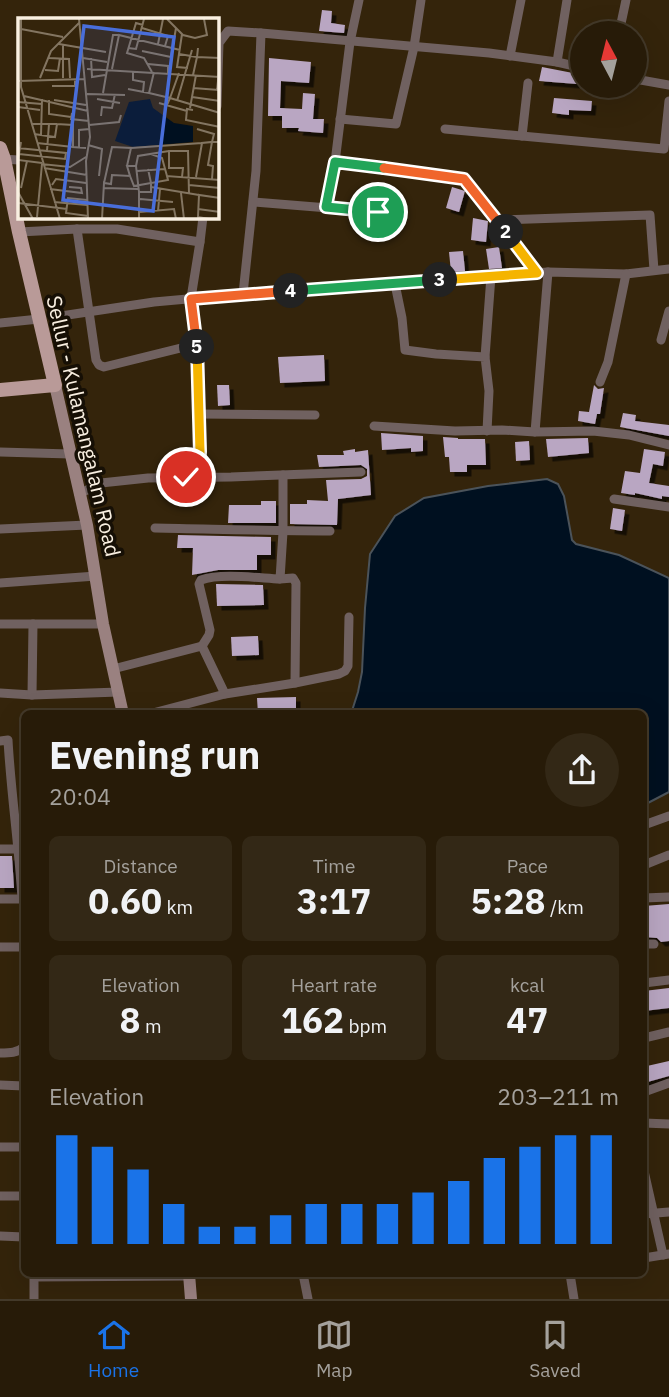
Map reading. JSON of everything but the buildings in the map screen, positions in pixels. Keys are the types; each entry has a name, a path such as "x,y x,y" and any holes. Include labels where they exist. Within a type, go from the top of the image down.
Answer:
{"main road":[{"name":"Sellur - Kulamangalam Road","path":"6,156 18,207"},
{"name":"Sellur - Kulamangalam Road","path":"21,219 39,319 87,525 103,624 122,710"},
{"path":"0,390 55,384"},
{"path":"189,1277 191,1299"}],"street":[{"path":"326,207 335,162 350,42 359,0"},
{"path":"340,119 396,124 414,47 421,0"},
{"path":"510,56 521,0"},
{"path":"558,62 567,0"},
{"path":"621,21 625,0"},
{"path":"219,43 228,31 261,33 510,56 570,65"},
{"path":"243,294 256,171 261,33"},
{"path":"648,81 669,85"},
{"path":"522,136 528,83"},
{"path":"445,129 664,149 669,101"},
{"path":"335,162 464,179 537,273"},
{"path":"253,202 378,212"},
{"path":"498,220 650,215 654,270"},
{"path":"198,477 200,452 197,344 191,299 203,219"},
{"path":"77,229 88,313 99,365 104,368 197,344"},
{"path":"24,232 117,229 200,242"},
{"path":"61,316 154,302 243,294 548,272 626,274 669,269"},
{"path":"535,432 548,272"},
{"path":"600,383 608,362 626,274"},
{"path":"487,431 489,391 485,357 491,276"},
{"path":"395,284 405,350 485,357"},
{"path":"662,340 669,311"},
{"path":"0,323 39,319"},
{"path":"198,414 315,415"},
{"path":"374,426 487,431 593,431 629,435 669,445"},
{"path":"0,452 69,454"},
{"path":"79,494 101,483 148,478 361,472"},
{"path":"280,579 283,475"},
{"path":"614,499 669,507"},
{"path":"0,529 87,525"},
{"path":"155,528 330,531"},
{"path":"0,583 96,576"},
{"path":"225,694 206,641 210,630 199,584 205,578 293,578 296,583 295,683"},
{"path":"164,710 225,694 339,674 348,666 349,618"},
{"path":"0,624 103,624"},
{"path":"32,695 33,624"},
{"path":"113,669 206,641"},
{"path":"0,693 32,695 119,692"},
{"path":"0,741 8,740 11,793 21,874"},
{"path":"0,793 11,793"},
{"path":"647,824 669,816"},
{"path":"0,849 19,849"},
{"path":"647,864 669,855"},
{"path":"647,898 669,897"},
{"path":"0,899 21,899"},
{"path":"0,947 21,947"},
{"path":"647,983 669,980"},
{"path":"647,1037 669,1032"},
{"path":"0,1053 21,1049"},
{"path":"647,1091 669,1083"},
{"path":"0,1085 21,1086"},
{"path":"647,1123 669,1124"},
{"path":"0,1147 21,1147"},
{"path":"0,1196 21,1196"},
{"path":"647,1258 666,1255 648,1214 669,1212"},
{"path":"0,1236 21,1237"},
{"path":"34,1277 34,1299"},
{"path":"304,1277 308,1299"},
{"path":"570,1277 574,1299"}],"water":[{"path":"547,479 558,484 564,496 572,540 576,544 619,555 669,578 669,792 647,803 647,710 352,710 362,672 370,554 395,516 424,498"}],"route":[{"path":"186,477 198,477 200,452 196,336 191,299 537,273 464,179 335,162 326,207 378,212"}]}
